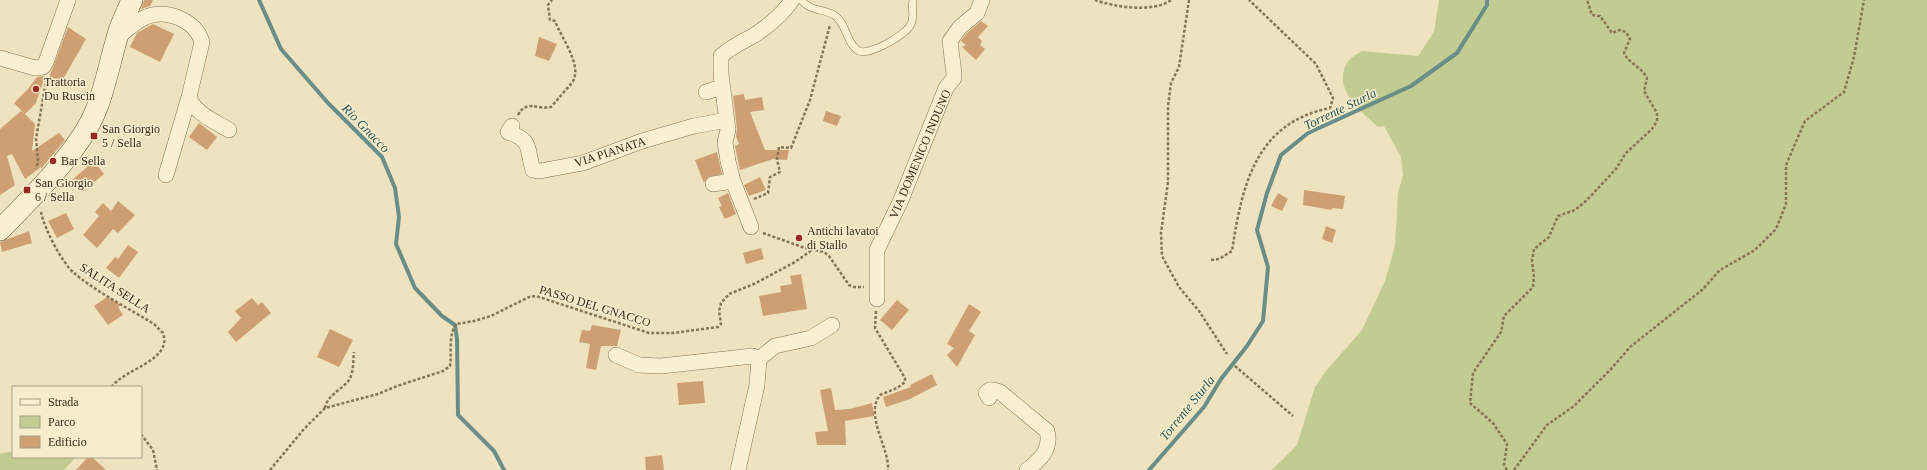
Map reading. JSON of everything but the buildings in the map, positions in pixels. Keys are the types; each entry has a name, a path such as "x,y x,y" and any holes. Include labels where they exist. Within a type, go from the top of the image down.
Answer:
{"street":[{"path":"0,58 35,68 43,67 68,0"},
{"path":"0,230 40,197 88,126 96,109 118,36 132,0"},
{"path":"751,227 733,181 725,142 728,130 722,85 721,56 732,47 754,35 782,12 792,0"},
{"name":"VIA DOMENICO INDUNO","path":"877,293 876,253 901,200 946,88 954,78 950,41 960,27 977,13 982,0"},
{"path":"118,36 128,31 138,21 147,16 157,14 174,16 189,24 198,32 202,42 189,97 166,175"},
{"path":"706,92 719,88 722,85"},
{"path":"189,97 191,102 199,111 229,130"},
{"name":"VIA PIANATA","path":"512,126 508,132 519,136 526,142 533,170 540,172 583,163 642,141 694,126 726,120"},
{"path":"713,184 733,181"},
{"path":"738,470 757,385 759,359 775,346 811,338 832,325"},
{"path":"616,354 639,365 753,356 759,359"},
{"path":"989,398 986,393 988,390 1000,392 1041,425 1046,431 1047,447 1038,461 1027,470"}],"lane":[{"path":"801,0 811,8 832,14 840,20 854,46 859,51 863,52 882,46 902,36 908,30 914,19 913,0"}],"path":[{"path":"512,126 523,107 552,107 564,90 571,84 576,72 573,60 555,22 550,20 548,5 552,0"},
{"path":"1095,0 1118,7 1134,8 1171,0"},
{"path":"1189,0 1179,67 1171,83 1168,106 1168,182 1161,233 1162,256 1179,287 1199,311 1227,354"},
{"path":"1211,260 1219,259 1232,251 1238,212 1252,169 1265,145 1291,123 1318,110 1330,108 1333,98 1316,64 1249,0"},
{"path":"1507,470 1504,465 1507,444 1493,423 1470,403 1472,373 1502,332 1504,316 1533,287 1534,277 1532,261 1534,249 1549,237 1558,216 1575,210 1587,200 1616,169 1626,153 1652,129 1657,121 1657,113 1644,91 1647,78 1645,72 1626,58 1624,53 1630,39 1626,32 1620,30 1612,33 1600,16 1592,15 1587,0"},
{"path":"1514,470 1547,425 1574,406 1612,368 1630,347 1702,290 1720,270 1756,250 1776,228 1786,204 1786,165 1804,121 1844,92 1854,57 1864,0"},
{"path":"742,204 768,193 770,177 780,172 777,160 779,147 791,148 810,100 819,63 827,41 832,14"},
{"name":"SALITA SELLA","path":"43,67 46,82 36,139 42,220 74,273 154,324 164,333 164,343 155,358 128,374 113,386"},
{"path":"751,227 755,230 812,250 824,252 829,256 850,285 877,293 875,328 901,370 905,382 898,388 880,395 876,404 876,421 888,462 888,470"},
{"name":"PASSO DEL GNACCO","path":"325,408 378,394 397,386 443,371 450,366 452,355 451,336 454,325 491,316 529,297 536,296 649,333 718,327 721,324 719,311 721,303 729,294 754,284 795,262 812,250"},
{"path":"270,470 304,429 325,408 328,399 349,380 353,368 354,352"},
{"path":"1235,366 1293,416"},
{"path":"142,435 153,450 157,470"}],"green space":[{"path":"1439,0 1927,0 1927,470 1272,470 1297,445 1315,387 1326,371 1362,330 1385,281 1395,246 1398,193 1403,175 1401,157 1384,126 1378,127 1350,99 1343,82 1343,73 1348,61 1362,51 1418,56 1434,32"},
{"path":"12,451 12,458 75,458 64,470 0,470 0,454"}],"waterway":[{"name":"Rio Gnacco","path":"259,0 281,49 328,103 382,157 395,188 399,217 396,244 415,288 442,316 455,325 457,339 458,415 494,451 504,470"},
{"name":"Torrente Sturla","path":"1149,470 1204,407 1221,379 1247,346 1263,321 1268,267 1257,230 1267,193 1281,155 1308,133 1411,86 1457,53 1487,5 1487,0"}],"place":[{"name":"Trattoria Du Ruscin","path":"36,89"},
{"name":"San Giorgio 5 / Sella","path":"94,136"},
{"name":"Bar Sella","path":"53,161"},
{"name":"San Giorgio 6 / Sella","path":"27,190"},
{"name":"Antichi lavatoi di Stallo","path":"799,238"}]}
